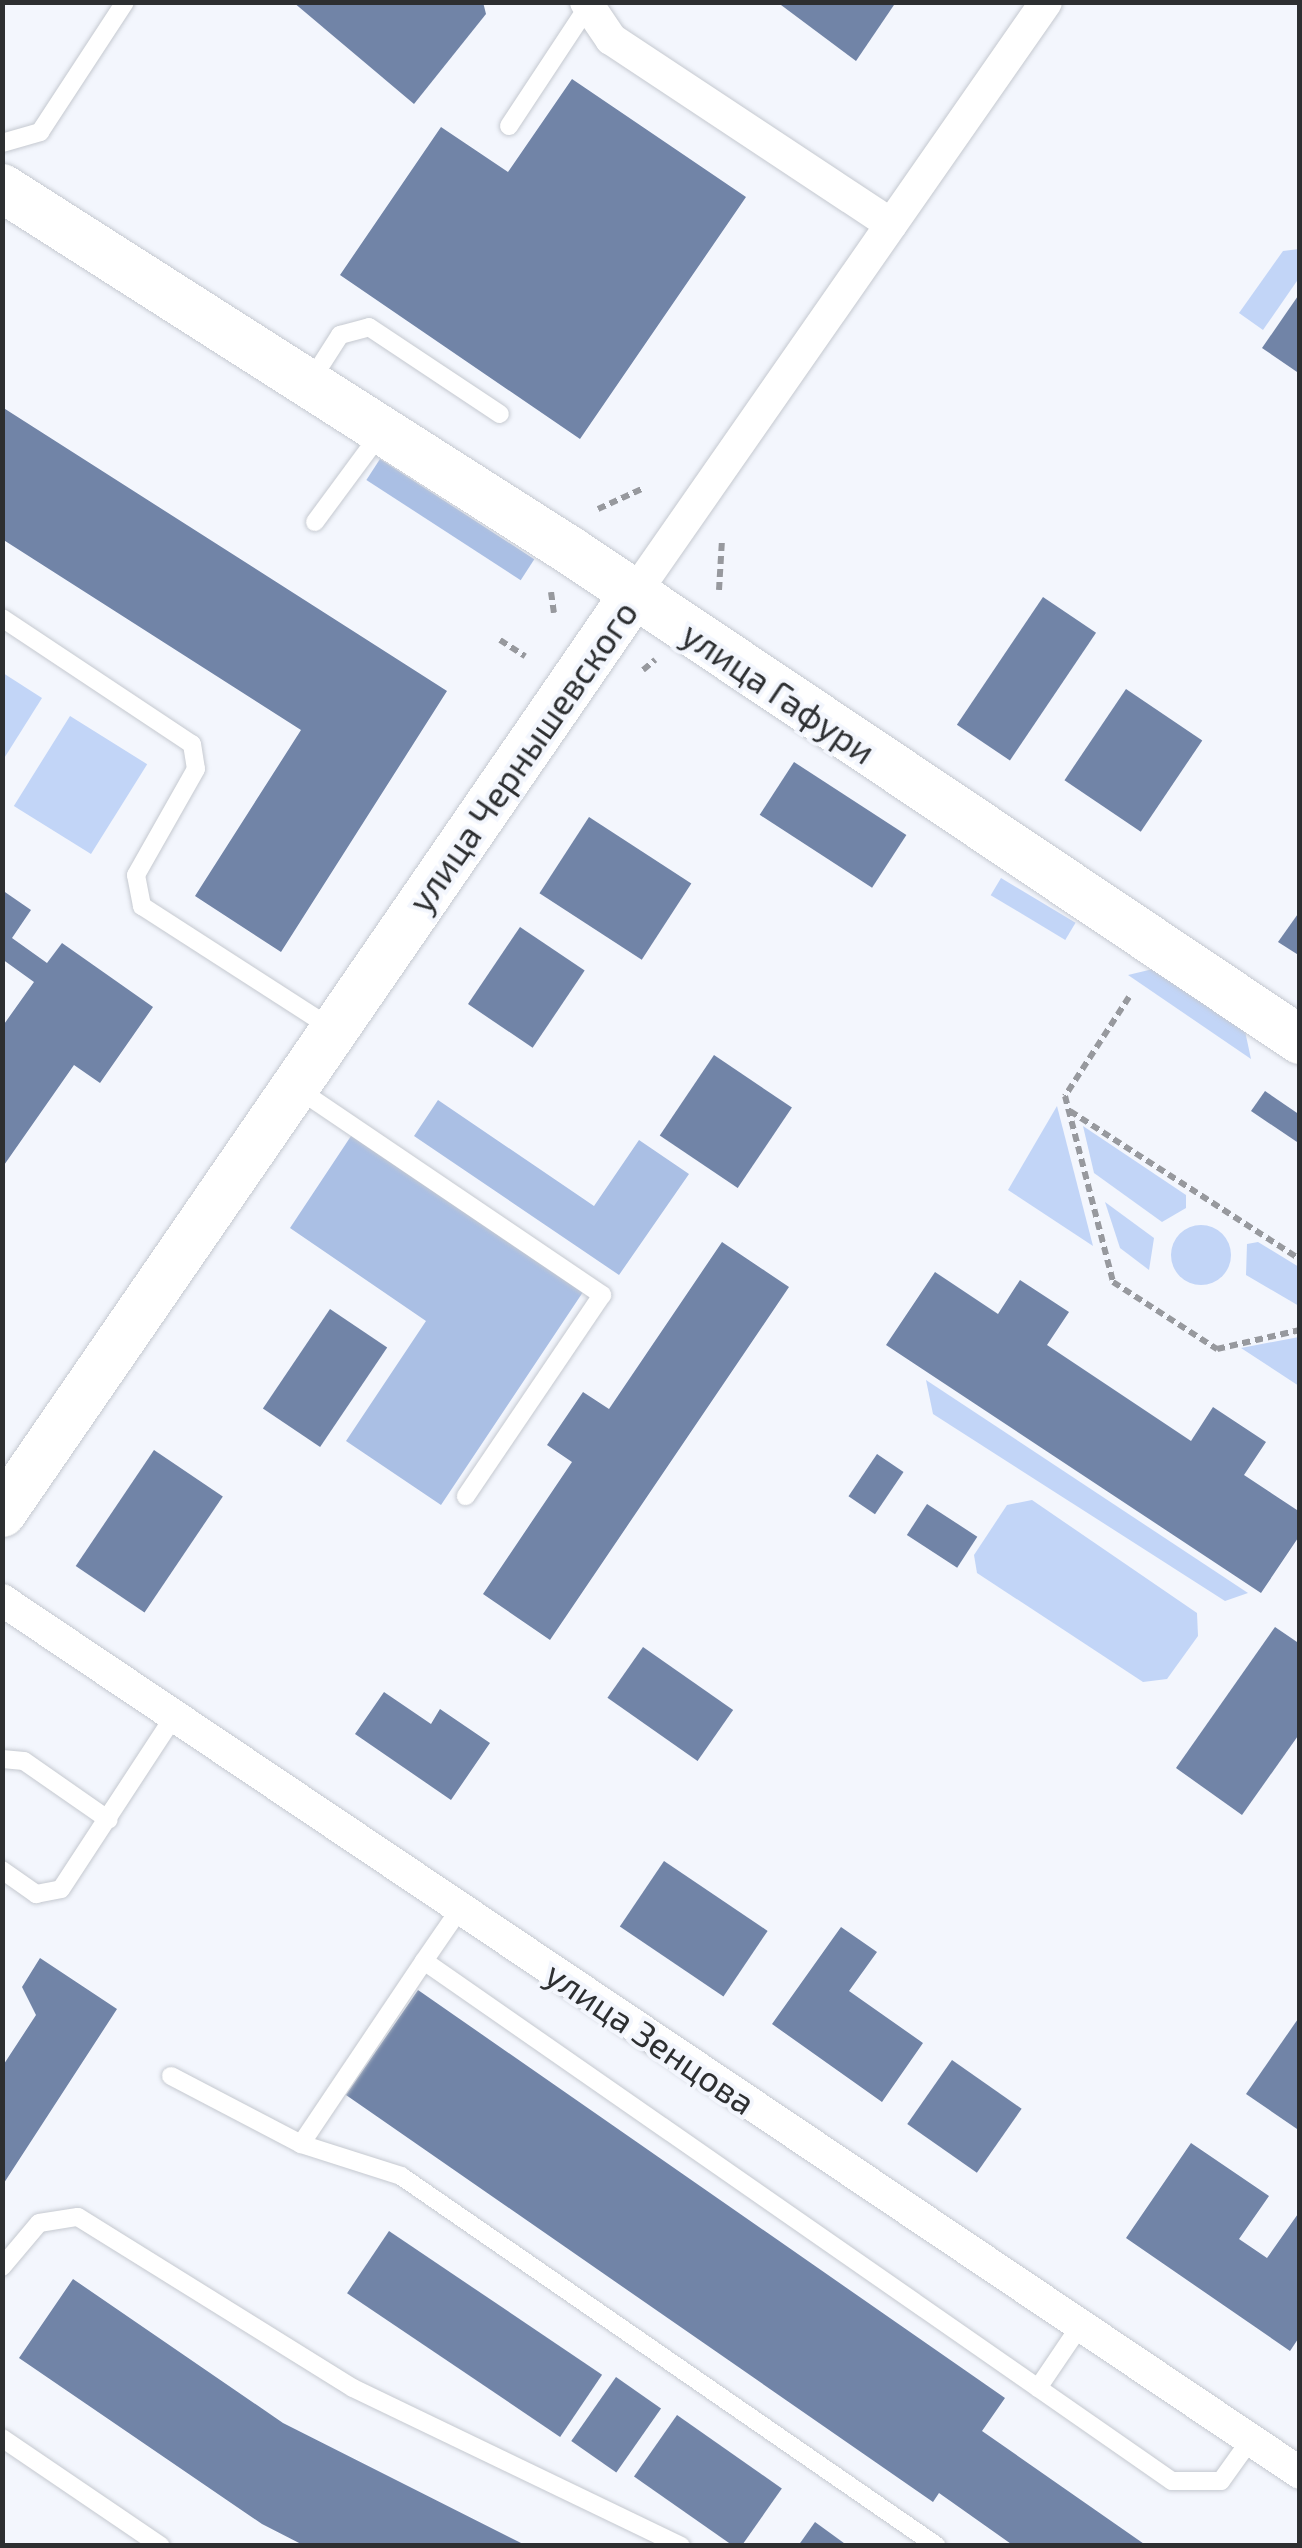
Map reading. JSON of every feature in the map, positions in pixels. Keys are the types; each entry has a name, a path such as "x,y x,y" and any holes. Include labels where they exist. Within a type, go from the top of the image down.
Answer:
{"street":[{"name":"улица Чернышевского","path":"2,1514 1046,2"},
{"path":"587,4 611,39 891,224"},
{"name":"улица Гафури","path":"2,188 634,594 1300,1040"},
{"name":"улица Зенцова","path":"2,1600 176,1713 459,1910 1082,2323 1300,2473"}],"lane":[{"path":"2,144 40,132 125,2"},
{"path":"509,126 587,4"},
{"path":"309,384 340,335 369,327 500,414"},
{"path":"315,522 382,430"},
{"path":"2,618 192,744 196,769 136,874 142,906 334,1029"},
{"path":"294,1087 602,1295 466,1496"},
{"path":"2,1870 36,1894 54,1894 109,1820 176,1713"},
{"path":"2,1759 24,1761 109,1820"},
{"path":"301,2144 459,1910"},
{"path":"424,1960 1038,2388 1190,2488 1221,2482 1251,2439"},
{"path":"172,2076 301,2144 401,2176 937,2546"},
{"path":"2,2267 39,2223 78,2217 353,2388 681,2546"},
{"path":"1038,2388 1082,2323"},
{"path":"2,2438 160,2546"}],"path":[{"path":"598,510 644,488"},
{"path":"719,590 722,540"},
{"path":"547,586 554,613"},
{"path":"500,640 524,656"},
{"path":"1129,997 1065,1096 1113,1282 1217,1350 1300,1330"},
{"path":"1068,1110 1300,1260"}],"shaded area":[{"path":"1299,249 1299,278 1263,330 1239,313 1283,251"},
{"path":"380,459 534,559 521,580 366,480"},
{"path":"3,673 42,698 3,760"},
{"path":"70,716 147,764 91,854 14,806"},
{"path":"1001,878 1076,923 1065,940 991,895"},
{"path":"1153,969 1245,1031 1251,1059 1128,975"},
{"path":"438,1100 594,1206 639,1140 689,1174 619,1275 414,1136"},
{"path":"1057,1106 1093,1246 1008,1190"},
{"path":"1083,1126 1186,1195 1186,1208 1162,1222 1094,1173"},
{"path":"353,1133 585,1289 441,1505 346,1441 426,1321 290,1228"},
{"path":"1105,1202 1154,1238 1149,1270 1120,1248"},
{"path":"1201,1225 1222,1234 1231,1255 1222,1276 1201,1285 1180,1276 1171,1255 1180,1234"},
{"path":"1258,1242 1299,1267 1299,1306 1246,1275 1247,1244"},
{"path":"1299,1337 1299,1386 1241,1348"},
{"path":"926,1380 1248,1593 1225,1601 933,1414"},
{"path":"1032,1500 1197,1613 1198,1636 1167,1679 1143,1682 977,1573 974,1555 1007,1505"}],"building":[{"path":"293,2 483,2 486,14 414,104"},
{"path":"777,2 896,2 856,61"},
{"path":"572,79 746,197 580,439 340,275 441,127 508,172"},
{"path":"1300,293 1300,374 1262,348"},
{"path":"2,407 447,691 281,952 195,896 301,730 2,539"},
{"path":"1043,597 1096,633 1010,760 957,725"},
{"path":"1126,689 1202,740 1141,832 1064,780"},
{"path":"794,762 906,835 872,888 760,815"},
{"path":"589,817 691,883 642,960 539,893"},
{"path":"2,890 31,910 12,938 47,963 62,943 153,1007 100,1083 74,1065 2,1168 2,1027 34,982 2,959"},
{"path":"1300,911 1300,956 1278,942"},
{"path":"520,927 585,971 533,1048 468,1004"},
{"path":"714,1055 792,1108 738,1188 660,1135"},
{"path":"1265,1091 1300,1115 1300,1144 1251,1111"},
{"path":"722,1242 789,1287 550,1640 483,1594 572,1462 547,1445 583,1392 609,1409"},
{"path":"935,1272 998,1314 1020,1280 1069,1312 1047,1345 1191,1441 1213,1407 1266,1442 1244,1475 1300,1512 1300,1535 1261,1593 886,1345"},
{"path":"330,1309 387,1348 320,1447 263,1408"},
{"path":"154,1450 223,1496 145,1612 76,1566"},
{"path":"877,1454 904,1472 875,1514 848,1496"},
{"path":"927,1504 977,1537 957,1568 907,1535"},
{"path":"1275,1627 1300,1644 1300,1733 1242,1815 1176,1768"},
{"path":"643,1647 733,1710 698,1761 607,1698"},
{"path":"384,1692 431,1724 440,1709 490,1743 451,1800 355,1734"},
{"path":"664,1861 768,1931 723,1996 620,1926"},
{"path":"841,1927 877,1952 849,1991 923,2043 882,2102 772,2024"},
{"path":"40,1958 117,2009 2,2186 2,2067 36,2015 22,1987"},
{"path":"418,1990 1005,2398 982,2431 1147,2546 1014,2546 939,2493 933,2502 346,2095"},
{"path":"1300,2016 1300,2131 1246,2094"},
{"path":"952,2060 1022,2109 977,2173 907,2124"},
{"path":"1191,2143 1269,2196 1239,2239 1267,2258 1300,2211 1300,2336 1290,2351 1126,2238"},
{"path":"389,2231 602,2375 560,2437 347,2293"},
{"path":"73,2279 283,2423 527,2546 305,2546 262,2524 19,2358"},
{"path":"616,2377 661,2409 616,2472 571,2441"},
{"path":"677,2415 782,2488 742,2546 733,2546 634,2476"},
{"path":"815,2522 848,2546 798,2546"}]}
